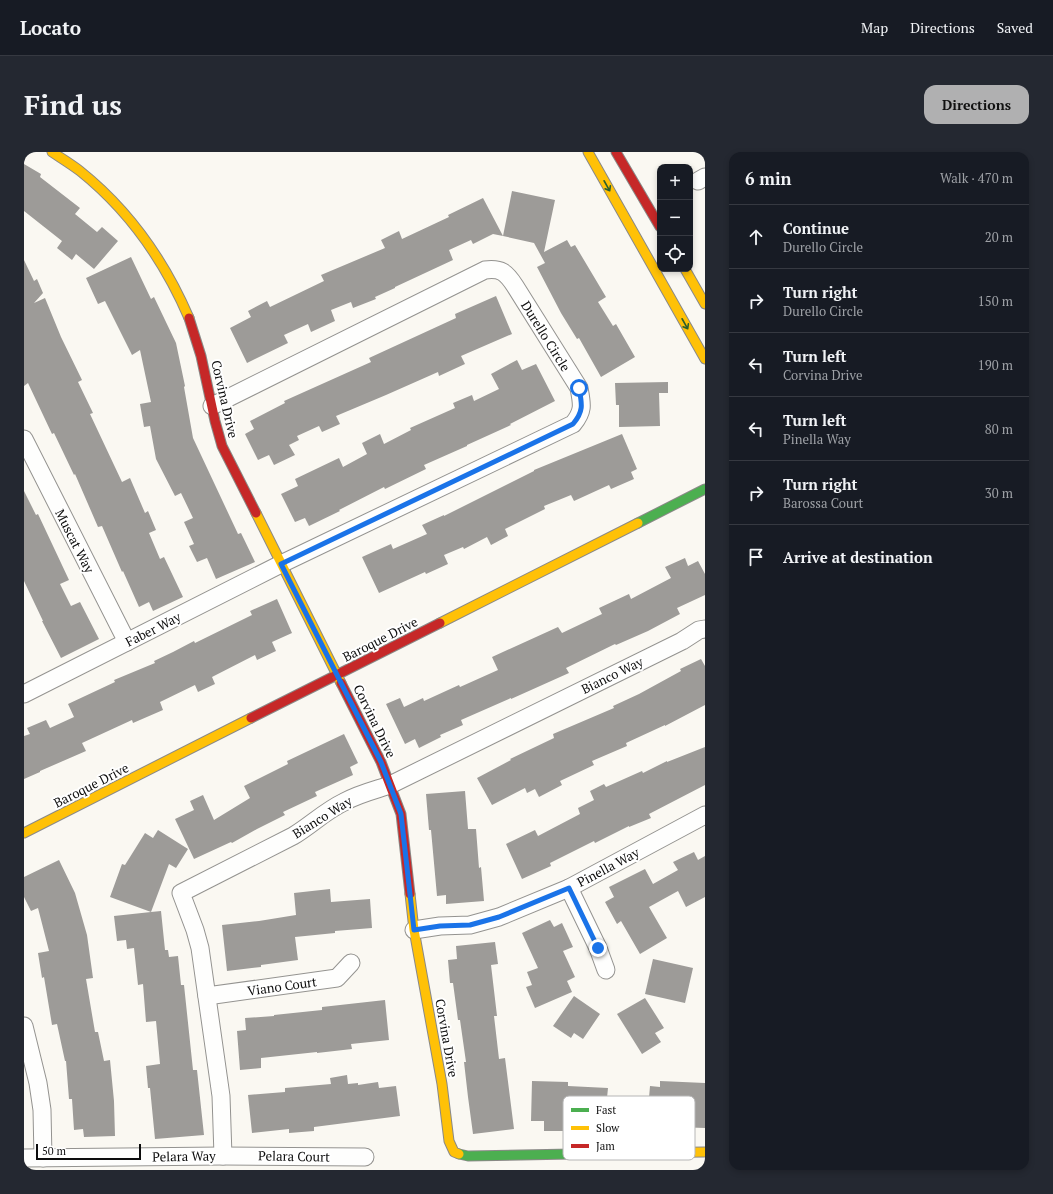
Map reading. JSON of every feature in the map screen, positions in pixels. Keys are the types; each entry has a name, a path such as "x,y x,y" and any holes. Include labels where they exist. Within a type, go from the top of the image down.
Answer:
{"street":[{"name":"Corvina Drive","path":"52,152 79,171 114,202 144,236 172,281 184,304 198,341 205,367 216,428 222,446 381,762 401,814 414,930 442,1084 450,1141 454,1152 468,1156 563,1154"},
{"path":"588,152 705,359"},
{"path":"616,152 657,222"},
{"name":"Durello Circle","path":"212,406 485,270 495,269 504,272 511,280 579,388 582,408 579,417 573,424 281,564"},
{"path":"687,272 705,304"},
{"path":"665,289 687,309"},
{"name":"Muscat Way","path":"24,439 127,642"},
{"name":"Baroque Drive","path":"24,833 705,489"},
{"name":"Faber Way","path":"24,694 281,564"},
{"name":"Bianco Way","path":"223,1156 221,1096 200,948 181,893 304,830 342,802 390,785 682,641 699,630 705,629"},
{"name":"Pinella Way","path":"414,930 440,926 470,925 499,917 569,888 705,815"},
{"path":"569,888 598,948 606,970"},
{"name":"Viano Court","path":"207,996 336,978 351,963"},
{"path":"24,1026 38,1083 42,1110 44,1158"},
{"name":"Corvina Drive","path":"695,1152 705,1152"},
{"name":"Pelara Court","path":"223,1156 365,1157"},
{"name":"Pelara Way","path":"24,1158 223,1156"}],"building":[{"path":"24,164 41,174 40,177 80,208 75,214 97,232 102,227 118,241 94,269 76,254 72,260 57,248 62,241 24,211"},
{"path":"512,191 555,200 544,252 567,240 571,247 575,245 606,297 598,302 613,326 616,324 635,357 601,377 579,338 577,339 561,313 537,267 545,263 534,243 503,236"},
{"path":"483,198 503,236 493,234 473,244 471,240 449,250 453,260 375,297 376,299 353,308 351,302 331,310 335,321 311,332 308,324 284,335 288,343 247,363 230,328 251,317 248,311 267,301 270,307 324,281 321,275 385,248 381,240 399,231 402,239 449,217 448,215"},
{"path":"131,257 151,299 154,297 176,343 185,386 193,438 238,534 241,533 255,562 216,579 207,558 197,562 189,546 194,544 184,522 193,518 181,493 175,496 156,459 150,426 144,427 140,404 151,402 140,350 132,355 105,301 98,304 86,278"},
{"path":"24,260 34,281 37,279 43,293 34,303 45,298 61,337 82,380 78,382 93,413 90,414 122,482 130,478 145,513 148,511 156,530 149,533 160,559 164,557 183,597 153,611 149,602 139,607 102,526 98,527 75,474 74,475 54,433 52,434 28,383 24,386"},
{"path":"496,296 512,334 461,356 465,364 439,376 438,372 336,416 340,424 322,432 319,426 297,436 299,440 289,445 295,455 274,465 269,455 258,460 245,434 254,429 250,421 285,403 284,401 371,362 369,358 456,318 455,314"},
{"path":"517,360 522,370 536,364 555,401 510,424 511,425 424,465 426,469 385,489 384,487 309,526 305,518 295,522 281,494 298,486 295,479 339,458 343,467 367,454 362,443 380,434 384,444 411,430 410,428 455,408 453,403 472,395 474,401 499,389 491,374"},
{"path":"668,382 668,393 659,393 660,426 619,427 619,405 616,405 615,383"},
{"path":"622,434 637,469 631,472 634,479 611,489 609,485 574,501 571,495 544,506 545,509 505,529 508,536 491,545 487,537 464,549 463,547 444,555 448,564 426,574 425,572 379,593 362,557 391,544 393,549 427,534 422,525 444,516 534,470"},
{"path":"24,491 36,515 38,514 69,580 60,584 71,606 80,602 99,639 61,658 24,581"},
{"path":"685,558 688,566 698,561 705,574 705,595 677,608 680,614 648,631 616,645 615,644 566,668 569,673 461,720 463,725 440,735 441,737 419,748 415,739 405,744 386,704 400,698 404,707 423,698 424,701 459,685 460,687 498,670 492,657 558,627 562,633 602,614 599,608 629,594 631,599 671,578 665,567"},
{"path":"277,599 292,633 272,642 276,651 257,660 255,655 212,677 215,684 198,692 195,685 160,702 163,710 133,723 132,720 82,743 86,751 24,779 24,736 30,734 27,728 46,720 50,728 74,717 68,704 115,682 114,680 155,663 154,661 194,641 195,643 252,615 250,611"},
{"path":"701,659 705,666 705,705 665,726 626,743 627,746 592,761 594,765 560,781 562,785 539,797 535,789 527,793 525,788 492,805 477,778 511,760 510,759 554,738 553,734 614,708 613,706 639,694 681,671 680,669"},
{"path":"344,734 358,763 350,767 353,775 315,792 317,796 283,812 285,815 232,843 231,842 194,859 175,819 194,810 190,801 203,795 214,820 250,798 244,786 288,764 287,761"},
{"path":"705,747 705,785 649,814 651,818 629,826 595,843 594,841 550,863 551,866 522,879 506,844 535,830 538,836 580,814 578,808 594,800 590,791 604,784 606,787 642,771 643,773 667,761"},
{"path":"465,791 468,829 476,829 479,868 481,867 484,901 446,904 446,895 437,896 426,794"},
{"path":"158,830 188,849 176,868 169,864 151,912 110,897 122,864 125,865 145,833 153,838"},
{"path":"694,852 698,860 705,856 705,897 686,907 678,891 649,907 667,938 640,954 621,921 617,924 605,902 614,897 609,887 645,869 653,884 678,870 673,862"},
{"path":"59,860 75,893 87,935 93,978 86,979 95,1032 98,1032 104,1061 110,1060 114,1101 115,1136 84,1137 83,1129 74,1130 72,1099 69,1099 66,1061 57,1024 52,1025 44,977 42,978 38,953 49,951 38,908 31,911 24,897 24,877"},
{"path":"330,889 331,902 370,899 372,928 335,931 335,933 295,937 298,960 261,965 261,967 227,971 222,925 296,915 294,893"},
{"path":"161,911 165,950 168,950 169,957 178,956 181,985 184,985 193,1070 197,1070 204,1135 155,1139 150,1088 148,1088 146,1066 160,1064 156,1021 146,1022 143,984 138,985 134,948 127,949 126,940 117,941 114,916"},
{"path":"550,920 554,927 562,923 573,947 563,951 575,977 567,981 572,992 535,1008 526,987 532,985 527,972 538,968 522,933"},
{"path":"495,942 498,964 491,965 497,1016 494,1016 499,1059 505,1058 514,1129 473,1134 464,1062 466,1062 460,1020 458,1020 453,983 450,983 448,960 457,959 456,946"},
{"path":"653,959 693,968 685,1003 645,994"},
{"path":"574,996 600,1014 583,1039 574,1033 571,1038 553,1026"},
{"path":"645,998 664,1028 655,1033 661,1042 642,1054 617,1014"},
{"path":"385,1000 389,1040 351,1044 352,1049 261,1058 261,1068 240,1070 237,1031 246,1030 245,1018 322,1010 322,1007"},
{"path":"347,1075 348,1084 358,1083 358,1085 378,1082 379,1088 396,1086 400,1116 314,1127 314,1131 289,1133 289,1129 252,1133 248,1095 285,1092 285,1088 331,1084 330,1078"},
{"path":"532,1081 568,1082 568,1086 608,1088 607,1096 563,1096 563,1131 544,1131 544,1121 531,1121"},
{"path":"660,1081 705,1083 705,1128 695,1128 695,1096 649,1096 650,1086 660,1087"}],"traffic: fast":[{"path":"638,523 705,489"},
{"path":"459,1154 468,1156 563,1154"}],"traffic: slow":[{"path":"52,152 77,168 98,186 130,220 157,257 189,318"},
{"path":"588,152 705,359"},
{"path":"687,272 705,304"},
{"path":"256,513 341,683"},
{"path":"440,623 638,523"},
{"path":"24,833 251,718"},
{"path":"410,894 414,930 442,1084 449,1141 454,1152 459,1154"},
{"path":"695,1152 705,1152"}],"traffic: jam":[{"path":"616,152 657,222"},
{"path":"189,318 201,356 222,446 256,513"},
{"path":"251,718 440,623"},
{"path":"341,683 381,762 401,814 410,894"}],"route":[{"path":"579,388 582,408 579,417 573,424 281,564 381,762 401,814 414,930 440,926 470,925 499,917 569,888 598,948"}]}
